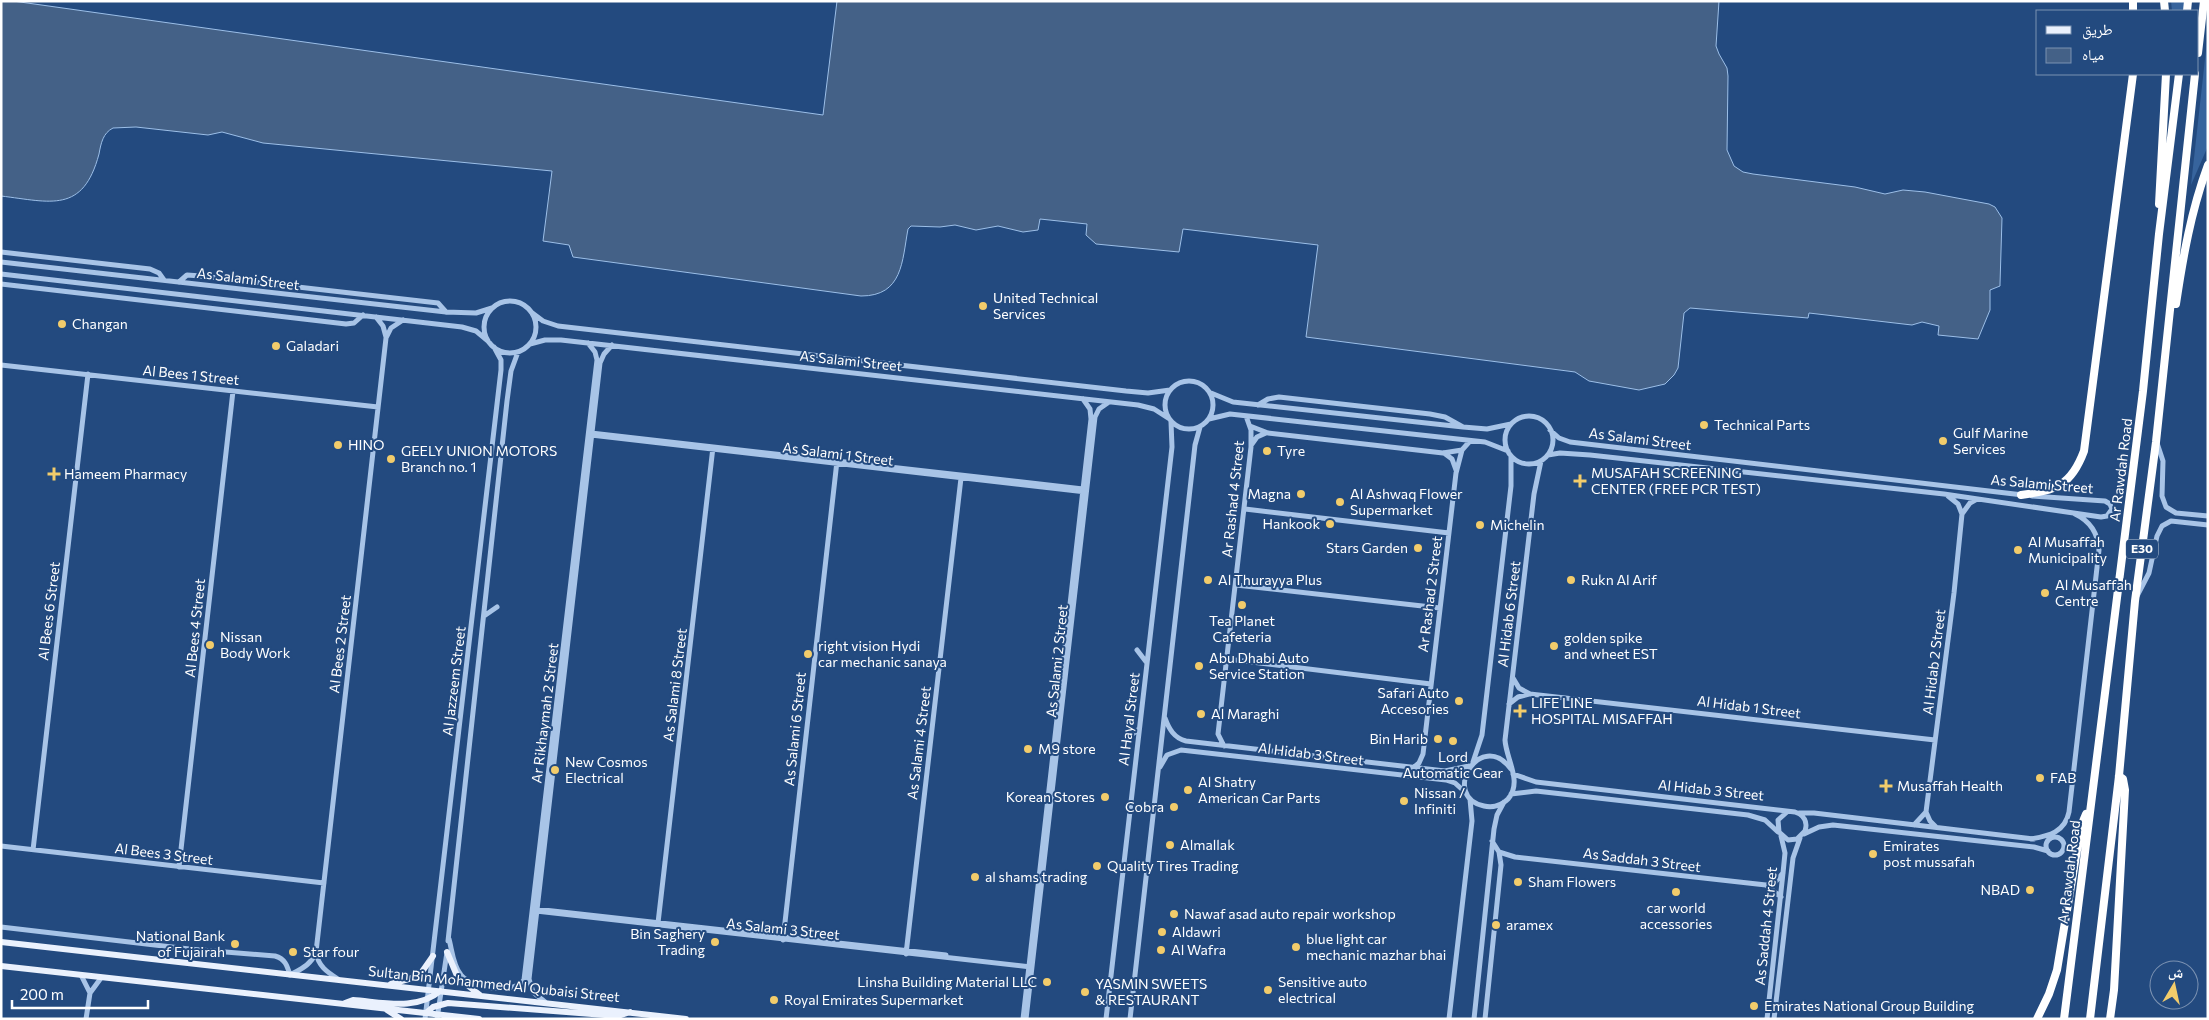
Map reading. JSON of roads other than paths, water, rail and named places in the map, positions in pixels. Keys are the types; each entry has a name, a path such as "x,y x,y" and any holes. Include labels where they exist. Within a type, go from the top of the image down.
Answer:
{"highway":[{"path":"2199,44 2204,1"},
{"path":"2021,495 2042,492 2068,481 2079,465 2084,451 2133,75"},
{"path":"2159,234 2159,190 2166,75"},
{"name":"Ar Rawdah Road","path":"2064,1019 2143,391 2159,234 2179,75"},
{"name":"E30","path":"2090,1019 2119,776 2134,601 2170,323 2195,75"},
{"path":"2170,323 2176,306 2193,208 2208,165"},
{"path":"2110,1019 2114,990 2124,790 2123,779 2119,776"},
{"path":"2037,1019 2049,994 2057,970 2081,826 2090,808"}],"main road":[{"name":"Sultan Bin Mohammed Al Qubaisi Street","path":"1,942 686,1019"},
{"path":"447,952 458,978 483,997"},
{"path":"384,985 406,981 419,976 433,956"},
{"path":"1,966 386,1009 425,1016 479,1019"},
{"path":"341,1004 353,1000 409,1004 427,1000 440,991"},
{"path":"425,1016 438,1005 464,1004 618,1016 631,1012"},
{"path":"386,1009 401,1019"}],"street":[{"path":"1,252 150,269 159,273 164,280"},
{"name":"As Salami Street","path":"1,262 446,312 476,314 492,308"},
{"name":"As Salami Street","path":"1,274 467,328 480,334 488,341"},
{"path":"179,282 190,275 221,278 438,303 446,312"},
{"path":"1,284 346,324 358,321 363,315"},
{"path":"510,301 524,305 532,312 536,328 530,344 518,352 504,352 494,347 488,341 484,324 492,308 500,303 510,301"},
{"name":"As Salami Street","path":"532,312 543,321 558,326 1126,392 1148,393 1170,390"},
{"path":"376,317 383,326 386,338"},
{"path":"386,338 391,328 403,320"},
{"name":"Al Bees 2 Street","path":"316,952 386,338"},
{"name":"As Salami Street","path":"530,344 550,339 612,345 1110,402 1149,407 1170,420"},
{"path":"588,343 597,357 591,434"},
{"name":"Ar Rikhaymah 2 Street","path":"545,1002 533,992 529,983 538,874 601,360 612,345"},
{"name":"Al Jazzeem Street","path":"425,1016 501,370 500,360 494,347"},
{"name":"Al Jazzeem Street","path":"437,1016 449,939 507,401 511,371 518,352"},
{"name":"Al Bees 1 Street","path":"1,364 378,407"},
{"name":"Al Bees 6 Street","path":"33,850 88,374"},
{"path":"1190,381 1202,384 1210,393 1214,406 1209,419 1200,427 1188,430 1176,426 1170,420 1165,401 1170,390 1178,383 1190,381"},
{"name":"Al Bees 4 Street","path":"179,867 233,391"},
{"path":"1210,393 1233,402 1463,427 1487,429 1511,424"},
{"path":"1258,405 1268,399 1279,397 1430,414 1445,417 1463,427"},
{"name":"As Salami 2 Street","path":"1024,1019 1028,1004 1030,966 1083,529 1082,520 1091,417 1089,406 1083,399"},
{"name":"As Salami 2 Street","path":"1024,1019 1095,417 1101,406 1110,402"},
{"path":"1209,419 1230,414 1470,440 1492,444 1522,463 1528,464 1541,461 1548,455 1553,443 1550,430 1541,420 1529,417 1516,420 1511,424 1505,437 1509,453"},
{"name":"Ar Rashad 4 Street","path":"1218,734 1251,447 1250,426 1246,416"},
{"name":"Al Hayal Street","path":"1106,1019 1172,447 1170,420"},
{"path":"1250,426 1268,433 1443,453 1462,450"},
{"path":"1130,1019 1195,446 1200,427"},
{"name":"As Salami Street","path":"1548,455 1560,453 1590,455 1944,494 2103,517 2109,515 2112,509 2110,504 2105,501 2021,495 1570,442 1559,438 1550,430"},
{"path":"1251,447 1257,437 1268,433"},
{"name":"As Salami 1 Street","path":"591,434 1085,491"},
{"name":"Ar Rashad 2 Street","path":"1413,768 1419,764 1423,754 1456,473 1462,450 1470,440"},
{"path":"2156,442 2163,461 2162,496 2166,507 2176,513 2208,516"},
{"name":"As Salami 8 Street","path":"658,924 713,449"},
{"path":"1443,453 1452,459 1456,473"},
{"name":"Al Hidab 6 Street","path":"1471,764 1482,735 1511,486 1509,453"},
{"name":"Al Hidab 6 Street","path":"1512,772 1505,740 1534,494 1541,461"},
{"name":"As Salami 6 Street","path":"783,938 837,463"},
{"name":"As Salami 4 Street","path":"906,952 961,477"},
{"path":"1944,494 1958,504 1962,514"},
{"path":"1962,514 1970,503 1978,499"},
{"path":"1245,509 1449,533"},
{"path":"2031,839 2047,836 2058,831 2066,823 2069,816 2099,550 2097,536 2090,524 2078,516 2062,510"},
{"name":"Al Hidab 2 Street","path":"1926,812 1962,514"},
{"path":"2134,601 2149,573 2157,536 2162,526 2172,521 2208,525"},
{"path":"1236,585 1440,608"},
{"path":"484,616 497,607"},
{"name":"Ar Rikhaymah 2 Street","path":"449,939 458,970 468,981 479,985 508,988 517,987 525,977 536,910 569,620"},
{"path":"1137,650 1147,664"},
{"path":"1227,659 1431,684"},
{"path":"1512,678 1519,688 1530,694"},
{"path":"1509,704 1518,697 1530,694"},
{"name":"Al Hidab 1 Street","path":"1530,694 1935,740"},
{"name":"Al Hidab 3 Street","path":"1164,716 1171,732 1176,737 1196,742 1431,770 1448,771 1471,764"},
{"path":"1127,738 1139,729"},
{"path":"1209,744 1218,734 1224,746"},
{"path":"1195,752 1190,747 1196,742"},
{"name":"Al Hidab 3 Street","path":"1158,770 1164,758 1173,751 1195,752 1446,780 1466,792"},
{"path":"1423,754 1431,770"},
{"path":"1449,1019 1472,822 1465,776 1471,764 1490,757 1502,760 1512,772 1514,785 1496,820 1492,841 1474,1019"},
{"name":"Al Hidab 3 Street","path":"1512,772 1536,782 1771,808 1787,812"},
{"name":"Al Hidab 3 Street","path":"1511,794 1536,791 1748,814 1765,820 1780,834"},
{"path":"1470,799 1486,807 1492,807 1504,802"},
{"path":"1787,812 2031,839 2049,839 2055,836 2060,838 2064,846 2062,852 2057,854 2038,848 1833,825 1819,827 1802,836 1788,840 1780,834 1778,820 1787,812"},
{"path":"1914,825 1926,812 1930,821 1936,827"},
{"path":"1799,813 1806,823 1802,836"},
{"name":"As Saddah 4 Street","path":"1767,1019 1785,853 1780,834"},
{"name":"As Saddah 4 Street","path":"1774,1019 1792,858 1802,836"},
{"path":"2048,851 2046,845 2049,839"},
{"path":"1485,1019 1501,866 1499,852 1492,841"},
{"name":"Al Bees 3 Street","path":"1,846 324,883"},
{"name":"As Saddah 3 Street","path":"1499,852 1515,857 1766,885"},
{"path":"1501,866 1507,859 1515,857"},
{"path":"1781,897 1766,885 1776,881 1783,873"},
{"name":"As Salami 3 Street","path":"536,910 1030,966"},
{"path":"1,926 189,949 275,956 281,958 286,963 290,975 309,963 316,952"},
{"path":"316,952 322,968 340,980"},
{"path":"81,975 90,993"},
{"path":"86,1019 90,993 101,978"}],"water":[{"path":"1,1 13,1 823,115 837,1 1719,1 1716,46 1727,68 1727,150 1734,166 1743,172 1753,174 1855,187 1885,194 1903,190 1925,192 1989,204 1995,207 2002,218 2000,286 1990,290 1990,310 1978,339 1938,335 1939,326 1922,322 1912,325 1809,313 1808,318 1690,308 1684,313 1678,368 1674,375 1665,384 1639,390 1589,381 1575,372 1306,337 1318,245 1183,229 1179,252 1096,244 1086,235 1087,224 1040,219 1038,230 1023,232 998,226 976,230 955,225 940,227 911,226 908,229 902,264 893,283 885,290 861,296 573,257 569,245 543,241 552,171 263,143 222,132 208,135 136,127 113,128 103,139 92,173 84,187 74,195 63,200 50,201 1,196"}],"place":[{"name":"United Technical Services","path":"983,306"},
{"name":"Changan","path":"62,324"},
{"name":"Galadari","path":"276,346"},
{"name":"Technical Parts","path":"1704,425"},
{"name":"Gulf Marine Services","path":"1943,441"},
{"name":"HINO","path":"338,445"},
{"name":"Tyre","path":"1267,451"},
{"name":"GEELY UNION MOTORS Branch no. 1","path":"391,459"},
{"name":"Hameem Pharmacy","path":"54,474"},
{"name":"MUSAFAH SCREENING CENTER (FREE PCR TEST)","path":"1580,481"},
{"name":"Magna","path":"1301,494"},
{"name":"Al Ashwaq Flower Supermarket","path":"1340,502"},
{"name":"Hankook","path":"1330,524"},
{"name":"Michelin","path":"1480,525"},
{"name":"Stars Garden","path":"1418,548"},
{"name":"Al Musaffah Municipality","path":"2018,550"},
{"name":"Al Thurayya Plus","path":"1208,580"},
{"name":"Rukn Al Arif","path":"1571,580"},
{"name":"Al Musaffah Centre","path":"2045,593"},
{"name":"Tea Planet Cafeteria","path":"1242,605"},
{"name":"Nissan Body Work","path":"210,645"},
{"name":"golden spike and wheet EST","path":"1554,646"},
{"name":"right vision Hydi car mechanic sanaya","path":"808,654"},
{"name":"Abu Dhabi Auto Service Station","path":"1199,666"},
{"name":"Safari Auto Accesories","path":"1459,701"},
{"name":"LIFE LINE HOSPITAL MISAFFAH","path":"1520,711"},
{"name":"Al Maraghi","path":"1201,714"},
{"name":"Bin Harib","path":"1438,739"},
{"name":"Lord Automatic Gear","path":"1453,741"},
{"name":"M9 store","path":"1028,749"},
{"name":"New Cosmos Electrical","path":"555,770"},
{"name":"FAB","path":"2040,778"},
{"name":"Musaffah Health","path":"1886,786"},
{"name":"Al Shatry American Car Parts","path":"1188,790"},
{"name":"Korean Stores","path":"1105,797"},
{"name":"Nissan / Infiniti","path":"1404,801"},
{"name":"Cobra","path":"1174,807"},
{"name":"Almallak","path":"1170,845"},
{"name":"Emirates post mussafah","path":"1873,854"},
{"name":"Quality Tires Trading","path":"1097,866"},
{"name":"al shams trading","path":"975,877"},
{"name":"Sham Flowers","path":"1518,882"},
{"name":"NBAD","path":"2030,890"},
{"name":"car world accessories","path":"1676,892"},
{"name":"Nawaf asad auto repair workshop","path":"1174,914"},
{"name":"aramex","path":"1496,925"},
{"name":"Aldawri","path":"1162,932"},
{"name":"Bin Saghery Trading","path":"715,942"},
{"name":"National Bank of Fujairah","path":"235,944"},
{"name":"blue light car mechanic mazhar bhai","path":"1296,947"},
{"name":"Al Wafra","path":"1161,950"},
{"name":"Star four","path":"293,952"},
{"name":"Linsha Building Material LLC","path":"1047,982"},
{"name":"Sensitive auto electrical","path":"1268,990"},
{"name":"YASMIN SWEETS & RESTAURANT","path":"1085,992"},
{"name":"Royal Emirates Supermarket","path":"774,1000"},
{"name":"Emirates National Group Building","path":"1754,1006"}]}
